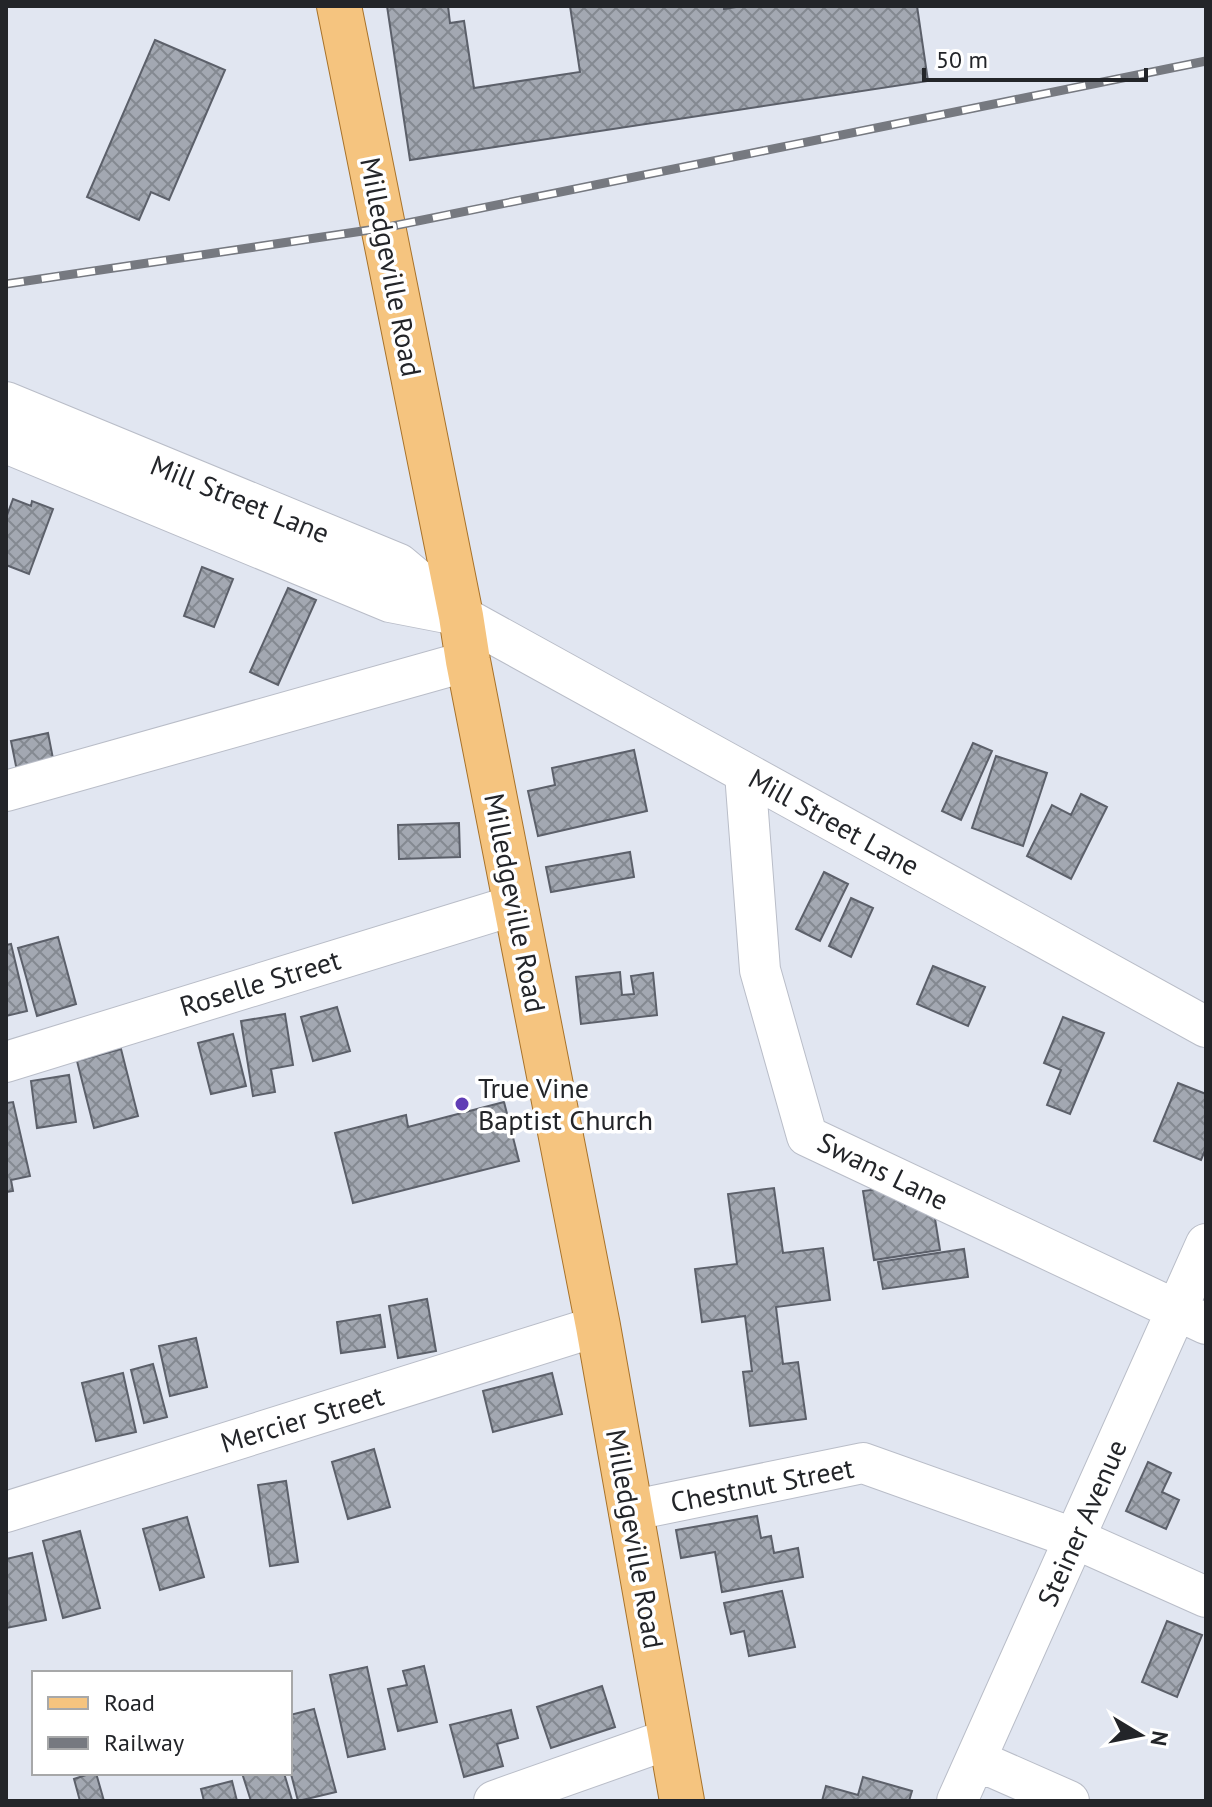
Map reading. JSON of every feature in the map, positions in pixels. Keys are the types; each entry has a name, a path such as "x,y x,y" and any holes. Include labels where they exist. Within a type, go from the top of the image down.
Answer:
{"main road":[{"name":"Milledgeville Road","path":"339,6 598,1326 682,1801"}],"street":[{"name":"Mill Street Lane","path":"6,402 399,564 461,616 1206,1027"},
{"name":"Mill Street Lane","path":"6,443 390,602 461,616"},
{"path":"6,791 468,661"},
{"name":"Swans Lane","path":"745,773 760,970 807,1136 1191,1317"},
{"name":"Roselle Street","path":"6,1062 515,905"},
{"name":"Steiner Avenue","path":"957,1801 1076,1539 1191,1317 1206,1244"},
{"name":"Mercier Street","path":"6,1512 598,1326"},
{"name":"Chestnut Street","path":"629,1511 863,1463 1076,1539 1206,1597"},
{"path":"494,1801 672,1738"},
{"path":"976,1760 1069,1801"}],"building":[{"path":"387,6 448,6 450,23 464,21 474,88 580,72 570,6 724,6 724,9 742,6 917,6 928,81 410,160"},
{"path":"155,40 225,70 169,200 151,192 139,220 87,197"},
{"path":"13,499 31,506 32,501 53,509 29,574 6,565 6,518"},
{"path":"202,567 233,579 214,627 184,616"},
{"path":"288,588 316,600 278,685 250,672"},
{"path":"48,733 56,774 19,781 11,741"},
{"path":"973,743 992,751 961,820 942,811"},
{"path":"634,750 647,811 538,836 528,791 555,785 552,768"},
{"path":"996,756 1047,773 1023,846 972,828"},
{"path":"1081,794 1107,807 1071,879 1027,856 1052,805 1071,815"},
{"path":"459,823 460,857 399,859 398,825"},
{"path":"630,852 634,877 551,892 546,867"},
{"path":"824,872 848,884 820,941 796,929"},
{"path":"851,898 873,908 851,957 829,946"},
{"path":"58,937 76,1004 37,1016 18,948"},
{"path":"11,944 27,1011 6,1016 6,945"},
{"path":"933,966 985,987 968,1026 917,1004"},
{"path":"620,972 622,995 634,994 631,976 653,973 657,1015 581,1024 576,977"},
{"path":"337,1007 350,1051 313,1061 301,1017"},
{"path":"285,1014 293,1065 271,1069 275,1092 253,1096 241,1021"},
{"path":"1063,1017 1104,1033 1070,1114 1047,1105 1061,1070 1044,1063"},
{"path":"233,1034 246,1086 211,1094 198,1043"},
{"path":"121,1049 138,1116 94,1128 77,1061"},
{"path":"69,1075 76,1122 37,1128 31,1081"},
{"path":"1178,1083 1206,1094 1206,1148 1201,1160 1154,1141"},
{"path":"13,1102 30,1176 11,1180 13,1191 6,1192 6,1103"},
{"path":"504,1102 519,1161 353,1203 335,1133 406,1115 408,1127"},
{"path":"901,1186 905,1205 932,1200 940,1250 874,1260 863,1191"},
{"path":"774,1188 783,1253 823,1248 830,1300 776,1307 783,1364 798,1362 806,1419 750,1426 743,1372 752,1371 745,1316 702,1322 695,1269 737,1264 728,1194"},
{"path":"964,1249 968,1277 883,1289 878,1262"},
{"path":"427,1299 436,1351 398,1358 389,1306"},
{"path":"380,1315 385,1347 341,1353 337,1322"},
{"path":"196,1338 207,1387 170,1396 159,1346"},
{"path":"153,1364 167,1417 144,1423 131,1370"},
{"path":"123,1373 136,1432 96,1441 82,1383"},
{"path":"552,1373 562,1414 493,1432 483,1391"},
{"path":"374,1449 390,1507 348,1519 332,1462"},
{"path":"1148,1462 1171,1473 1162,1492 1179,1500 1166,1529 1126,1511"},
{"path":"286,1481 298,1562 270,1566 258,1485"},
{"path":"757,1516 761,1538 771,1536 774,1553 798,1548 803,1577 722,1592 715,1552 681,1558 676,1530"},
{"path":"187,1517 204,1577 160,1590 143,1529"},
{"path":"80,1531 100,1608 63,1618 43,1541"},
{"path":"32,1553 46,1620 6,1628 6,1559"},
{"path":"782,1591 795,1647 749,1656 744,1631 731,1634 724,1603"},
{"path":"1167,1621 1202,1635 1177,1697 1142,1682"},
{"path":"424,1666 437,1722 398,1731 388,1689 407,1685 403,1671"},
{"path":"367,1667 385,1749 348,1757 330,1675"},
{"path":"602,1686 615,1727 551,1748 537,1707"},
{"path":"314,1709 336,1792 298,1801 291,1775 292,1714"},
{"path":"511,1710 518,1738 497,1744 503,1766 464,1777 450,1725"},
{"path":"97,1775 104,1801 80,1801 74,1779"},
{"path":"243,1775 285,1775 292,1800 251,1801"},
{"path":"863,1777 912,1791 909,1801 822,1801 826,1786 858,1795"},
{"path":"232,1781 237,1801 204,1801 201,1789"}],"railway":[{"path":"6,284 383,228 1206,61"}],"place":[{"name":"True Vine Baptist Church","path":"462,1104"}]}
